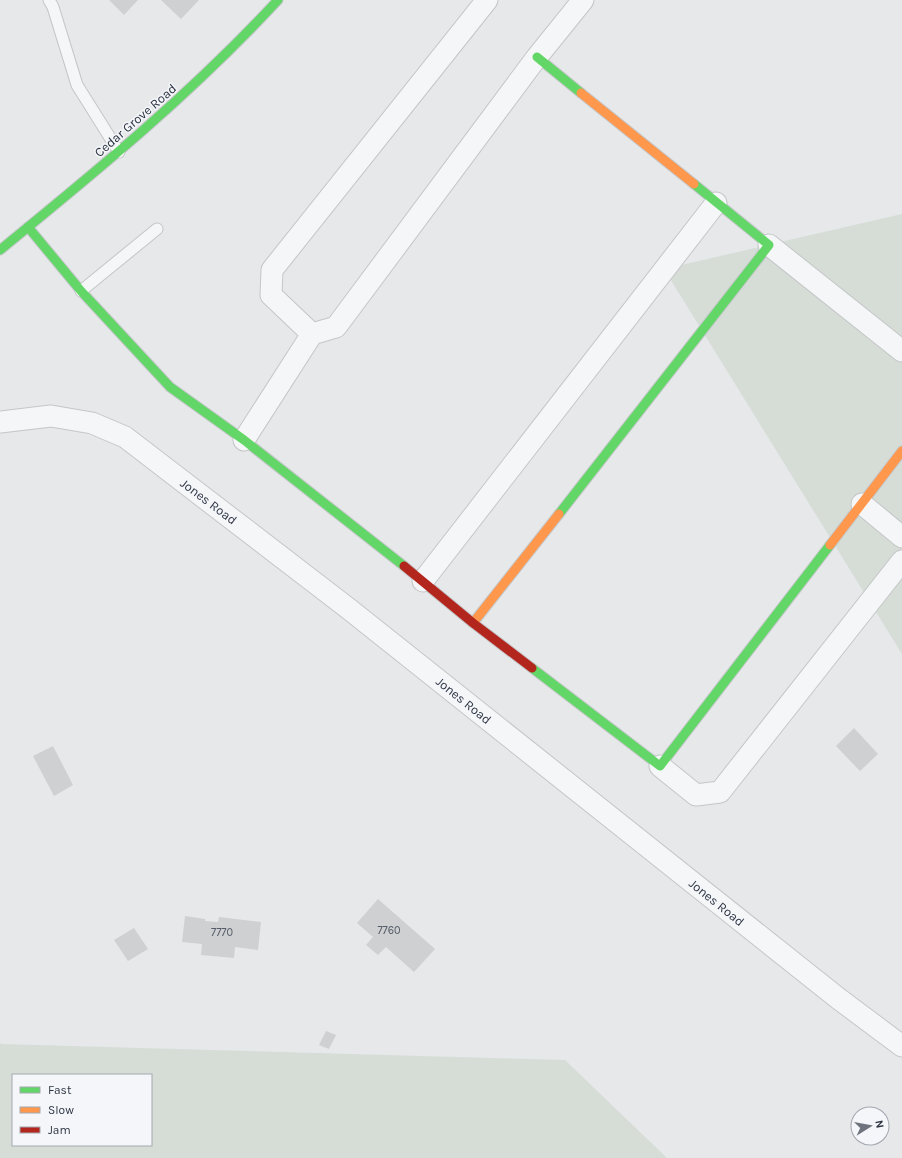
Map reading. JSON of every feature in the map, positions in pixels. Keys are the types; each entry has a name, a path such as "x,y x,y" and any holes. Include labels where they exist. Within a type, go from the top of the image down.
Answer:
{"street":[{"name":"Cedar Grove Road","path":"0,250 146,130 250,32 278,0"},
{"path":"312,334 271,295 272,270 487,0"},
{"path":"244,440 312,334 336,327 537,57 583,0"},
{"path":"537,57 716,203 902,351"},
{"path":"423,581 716,203"},
{"path":"28,227 81,291 170,387 244,440 423,581 473,623 696,795 720,792 902,562"},
{"path":"473,623 770,246"},
{"name":"Jones Road","path":"0,422 51,416 92,423 125,438 344,604 839,1000 902,1046"},
{"path":"660,766 902,451"},
{"path":"862,504 902,537"}],"lane":[{"path":"49,0 53,7 77,85 119,152"},
{"path":"81,291 157,229"}],"shaded area":[{"path":"902,214 902,654 664,269"},
{"path":"0,1042 1,1044 565,1060 667,1158 0,1158"}],"building":[{"path":"109,0 138,0 124,15"},
{"path":"161,0 199,0 181,19"},
{"path":"854,728 878,754 860,771 836,746"},
{"path":"53,746 73,785 54,796 33,756"},
{"path":"378,899 435,949 414,972 386,947 378,955 366,945 373,937 357,923"},
{"path":"185,916 205,919 205,921 218,922 219,917 261,922 258,950 235,947 234,958 201,955 202,944 182,942"},
{"path":"134,928 148,949 128,961 114,940"},
{"path":"326,1031 336,1035 329,1049 319,1045"}],"traffic: fast":[{"path":"0,250 144,130 212,67 278,0"},
{"path":"537,57 581,93"},
{"path":"559,514 769,245 694,184"},
{"path":"28,227 81,291 170,387 244,440 404,566"},
{"path":"532,668 660,766 830,545"}],"traffic: slow":[{"path":"581,93 694,184"},
{"path":"830,545 902,451"},
{"path":"473,623 559,514"}],"traffic: jam":[{"path":"404,566 473,623 532,668"}]}
